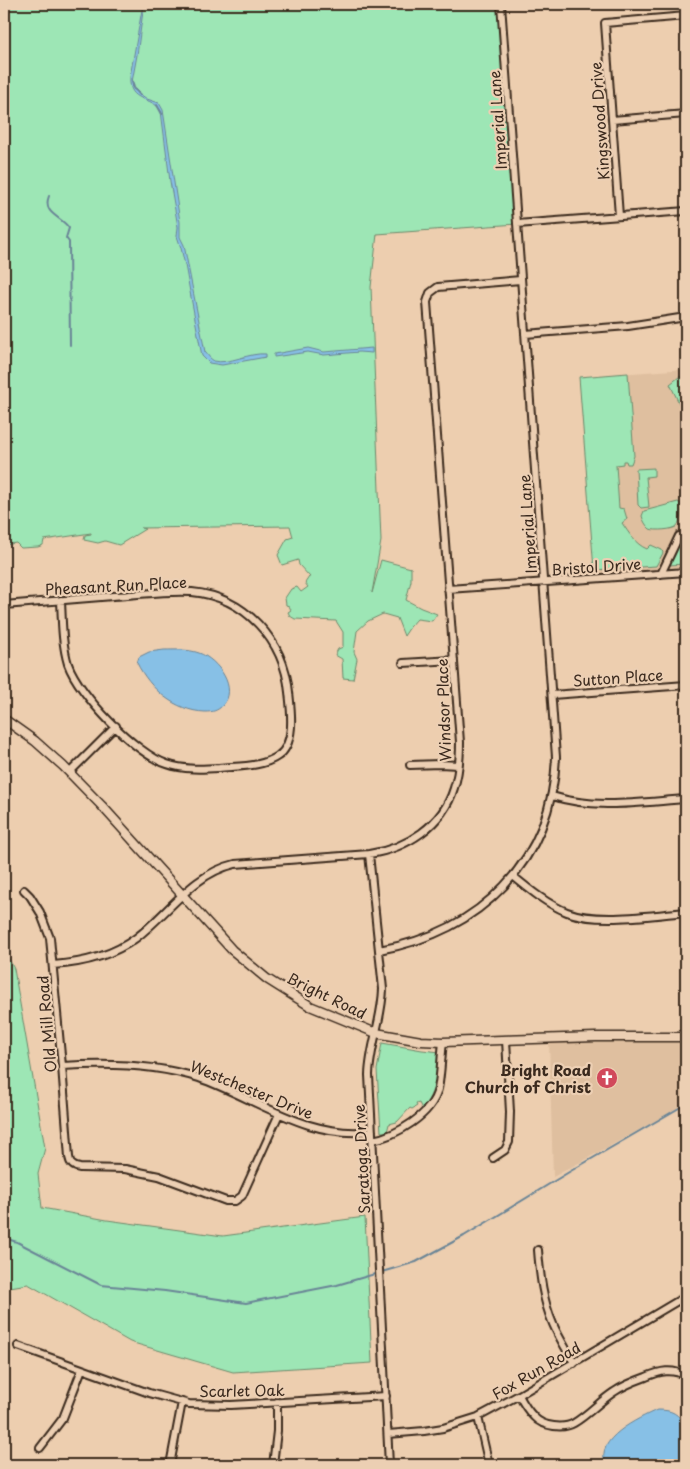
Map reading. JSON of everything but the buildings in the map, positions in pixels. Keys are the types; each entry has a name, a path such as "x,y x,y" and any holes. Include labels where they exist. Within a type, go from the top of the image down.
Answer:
{"main road":[{"name":"Bright Road","path":"4,719 35,741 70,772 232,950 267,979 310,1006 376,1033 421,1041 686,1037"}],"street":[{"name":"Imperial Lane","path":"379,950 413,942 450,927 488,902 513,876 537,838 552,796 556,778 552,694 501,4"},
{"name":"Kingswood Drive","path":"619,216 605,23 686,16"},
{"path":"612,120 686,114"},
{"path":"517,224 686,211"},
{"name":"Windsor Place","path":"53,965 85,961 103,956 120,948 136,938 192,886 212,872 235,864 369,854 386,851 403,845 418,835 432,823 446,806 456,781 460,742 427,312 428,297 438,288 521,280"},
{"path":"526,334 628,326 686,317"},
{"path":"661,574 679,536 686,536"},
{"name":"Bristol Drive","path":"448,589 686,572"},
{"name":"Pheasant Run Place","path":"4,605 61,600 176,592 203,594 229,603 252,618 265,631 279,654 288,680 291,707 291,730 286,747 282,753 271,760 248,765 188,769 170,766 142,751 86,696 72,672 64,646 61,600"},
{"path":"403,663 454,660"},
{"name":"Sutton Place","path":"552,694 686,685"},
{"path":"70,772 116,726"},
{"path":"410,765 458,765"},
{"path":"552,796 567,801 602,804 686,799"},
{"name":"Saratoga Drive","path":"369,854 383,998 369,1066 389,1465"},
{"path":"513,876 550,904 575,914 598,918 612,918 686,912"},
{"name":"Old Mill Road","path":"24,890 36,904 50,938 69,1157 72,1164 76,1167 125,1169 159,1176 226,1201 235,1201 242,1196 279,1114"},
{"path":"493,1158 505,1150 509,1142 510,1119 506,1040"},
{"path":"372,1140 393,1135 420,1116 430,1105 437,1091 443,1042"},
{"name":"Westchester Drive","path":"62,1066 129,1066 188,1075 231,1091 279,1114 319,1128 347,1132 372,1131"},
{"path":"538,1250 546,1305 558,1334 574,1363"},
{"name":"Fox Run Road","path":"388,1434 442,1428 478,1417 519,1395 686,1296"},
{"name":"Scarlet Oak","path":"18,1346 149,1393 182,1402 208,1405 386,1396"},
{"path":"40,1448 63,1418 82,1369"},
{"path":"519,1395 538,1421 566,1426 578,1420 626,1385 665,1370 674,1371 686,1376"},
{"path":"170,1465 182,1402"},
{"path":"273,1465 277,1431 277,1402"},
{"path":"478,1417 489,1465"}],"shaded area":[{"path":"686,369 686,572 595,579 579,377"},
{"path":"686,1037 686,1122 685,1105 553,1177 549,1038"}],"green space":[{"path":"4,4 501,4 517,224 377,234 371,287 381,541 372,593 381,560 411,568 411,581 406,600 437,614 432,621 417,619 404,636 397,618 383,614 368,621 357,631 354,652 357,659 353,679 343,678 342,659 335,655 338,649 343,647 343,632 336,621 295,619 288,612 291,610 286,605 285,598 291,589 297,587 301,592 308,587 305,583 310,577 299,565 298,560 282,565 278,555 287,539 293,537 290,526 141,528 145,529 119,545 105,541 98,543 84,540 85,535 91,533 44,540 43,545 38,547 21,548 16,543 4,545"},
{"path":"628,373 634,456 631,464 623,461 623,464 616,465 619,508 624,509 627,519 622,523 636,541 647,549 651,545 662,550 663,553 656,566 594,570 579,377"},
{"path":"686,376 686,418 670,384 679,377"},
{"path":"654,468 654,476 646,477 649,507 641,508 638,505 636,469"},
{"path":"680,503 680,515 677,526 655,530 650,529 646,525 642,516 644,511"},
{"path":"686,541 686,564 668,565 675,551"},
{"path":"4,949 14,969 45,1148 38,1174 42,1208 107,1220 223,1236 365,1217 372,1363 233,1372 130,1342 28,1284 4,1288"},
{"path":"382,1043 440,1052 435,1082 427,1102 422,1109 419,1103 412,1109 410,1108 397,1122 389,1124 387,1132 381,1132 377,1070"}],"water":[{"path":"143,4 132,82 133,89 147,99 159,103 163,110 180,222 180,237 184,245 205,352 214,361 220,362 260,354 266,354 266,357 222,365 209,363 202,356 185,265 177,236 178,227 161,111 157,106 137,95 130,86"},
{"path":"308,348 324,352 372,348 372,353 359,352 324,355 308,352 274,357 274,354"},
{"path":"164,650 195,652 213,661 224,675 229,691 227,699 222,706 212,711 194,711 174,703 156,690 142,673 137,663 139,657 149,652"},
{"path":"657,1410 674,1413 686,1426 686,1465 606,1465 604,1456 606,1447 612,1438 630,1424"}],"waterway":[{"path":"132,80 134,88 140,95"},
{"path":"157,105 162,114"},
{"path":"49,196 48,207 50,211 69,228 66,238 69,242 70,345"},
{"path":"4,1238 17,1242 101,1285 165,1291 246,1303 337,1285 416,1262 464,1236 686,1104"}],"place":[{"name":"Bright Road Church of Christ","path":"607,1078"}]}
